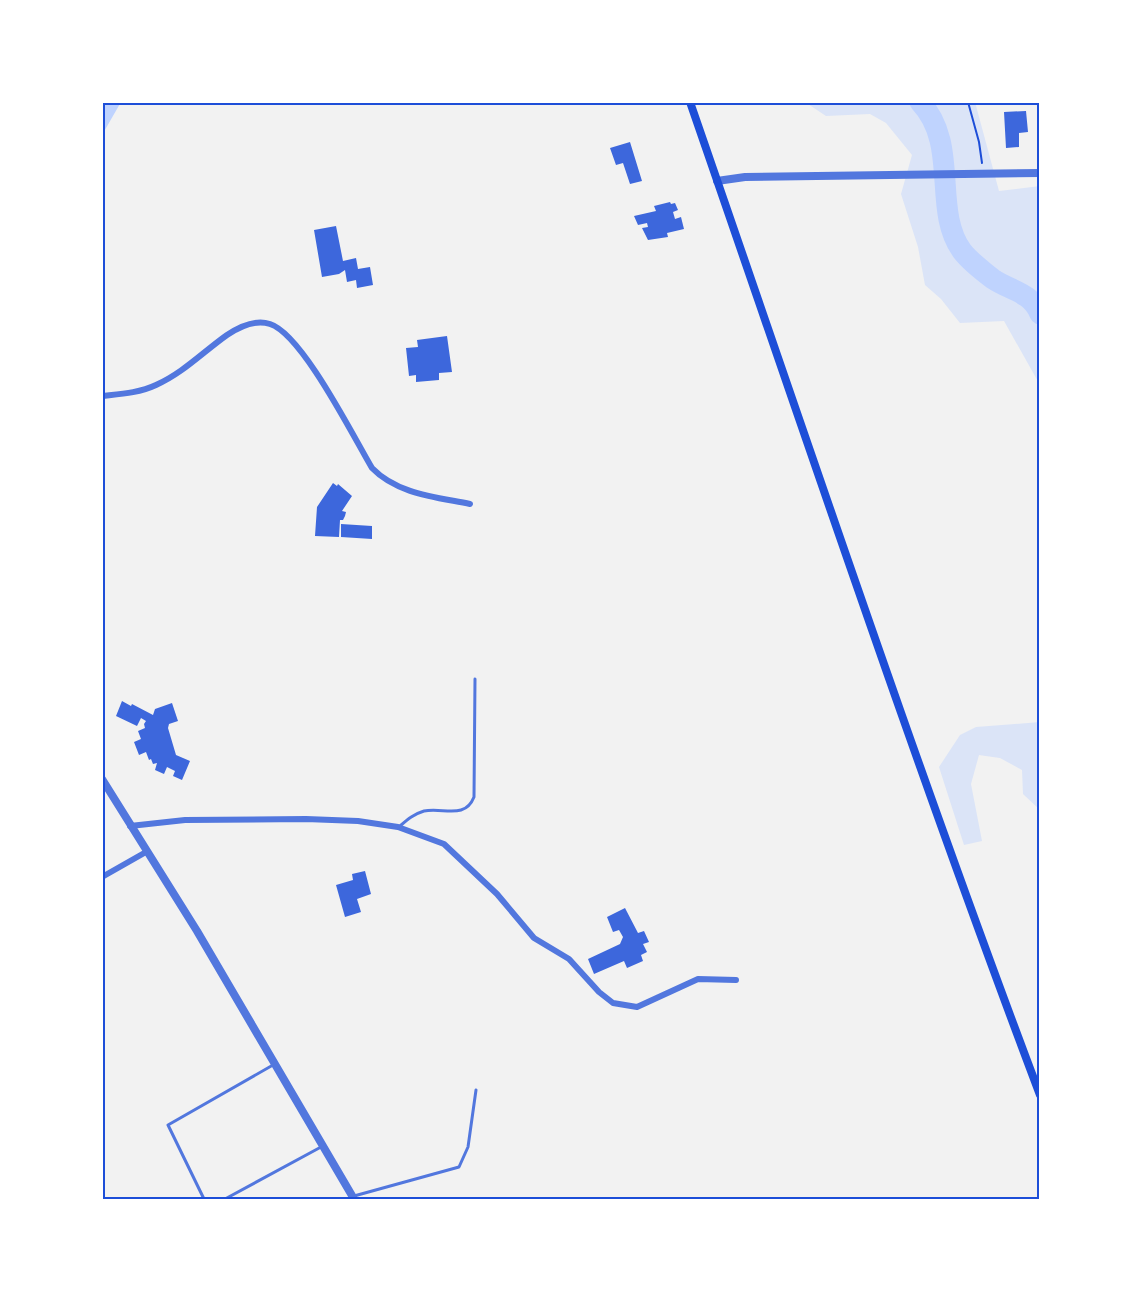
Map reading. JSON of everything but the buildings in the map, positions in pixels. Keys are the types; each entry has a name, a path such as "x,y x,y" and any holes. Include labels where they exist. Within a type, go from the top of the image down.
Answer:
{"main road":[{"path":"690,102 908,735 1040,1095"}],"street":[{"path":"717,181 745,177 1040,174"},
{"path":"102,396 134,392 155,386 182,370 245,324 268,323 285,332 307,358 372,468 382,478 401,488 424,495 470,504"},
{"path":"102,779 197,931 353,1198"},
{"path":"130,826 185,820 306,819 358,821 398,827 444,844 497,894 534,938 569,959 599,993 614,1003 637,1007 698,979 736,980"},
{"path":"102,877 146,852"}],"lane":[{"path":"398,827 412,815 437,810 460,811 467,808 472,801 474,797 475,679"},
{"path":"204,1199 168,1125 274,1064"},
{"path":"353,1198 459,1167 468,1147 476,1090"},
{"path":"225,1199 322,1146"}],"path":[{"path":"968,102 979,142 982,174"}],"shaded area":[{"path":"805,102 975,102 999,191 1040,186 1040,385 1004,321 960,323 941,299 925,285 918,247 901,194 912,155 886,123 870,114 826,116"},
{"path":"1040,722 1040,810 1023,794 1022,770 1000,758 979,755 971,784 982,841 964,845 939,767 960,735 976,727"}],"water":[{"path":"102,102 121,102 102,135"}],"waterway":[{"path":"920,102 932,119 939,137 948,216 953,235 962,251 993,279 1026,296 1040,314"}]}
